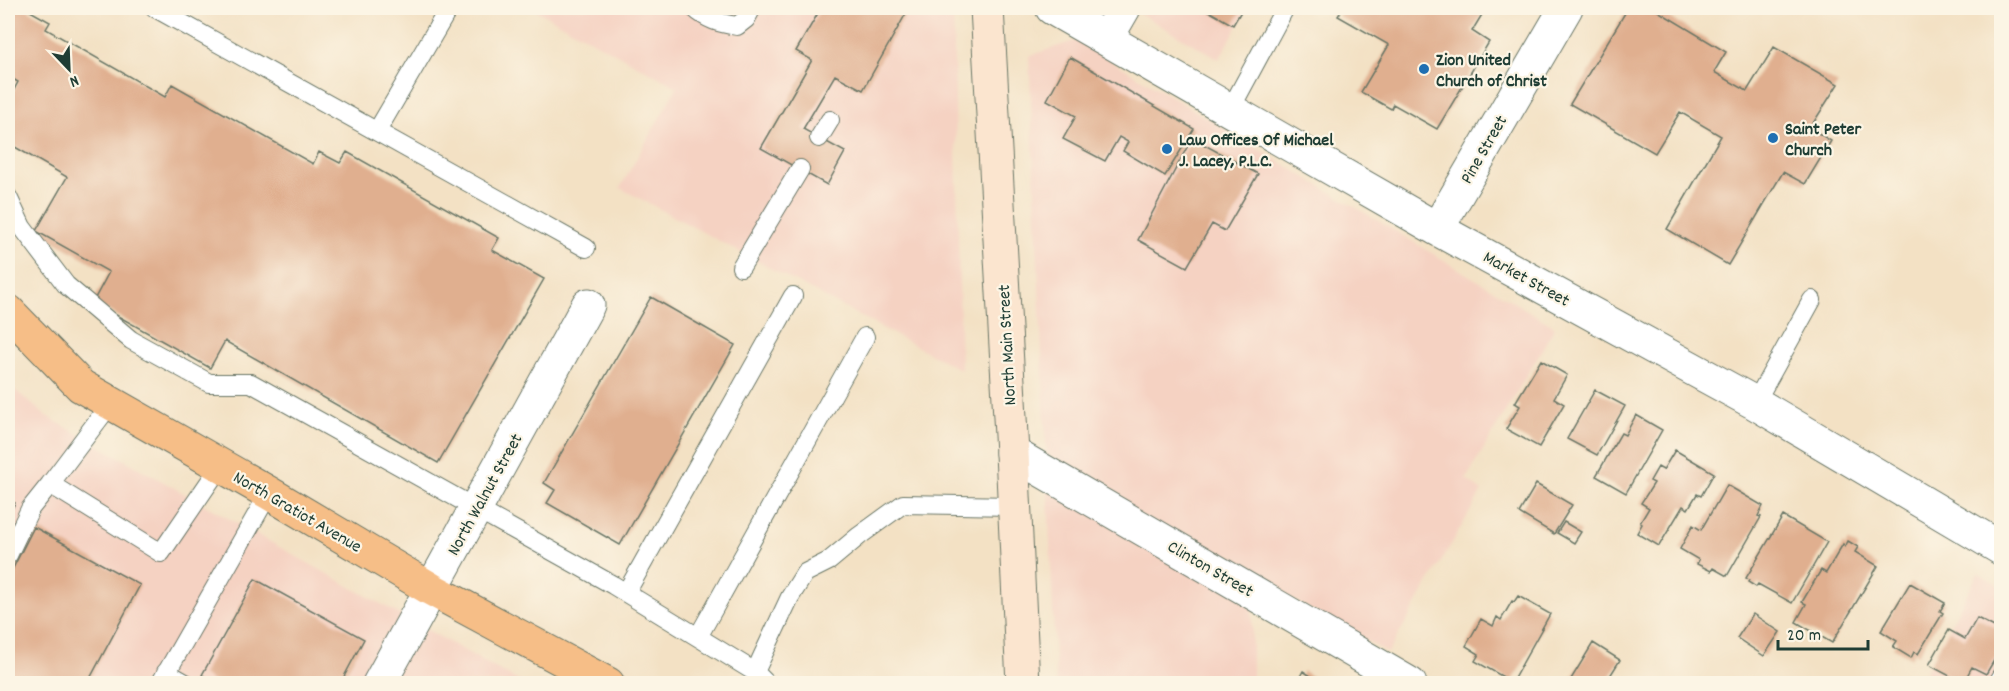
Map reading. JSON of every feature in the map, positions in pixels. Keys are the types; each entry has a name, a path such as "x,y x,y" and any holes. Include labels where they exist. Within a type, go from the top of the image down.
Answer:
{"main road":[{"name":"North Main Street","path":"987,8 1023,684"},
{"name":"North Gratiot Avenue","path":"8,311 81,386 221,465 431,589 608,684"}],"street":[{"name":"Market Street","path":"1052,8 1437,229 1755,403 2001,549"},
{"path":"1106,39 1124,8"},
{"name":"Pine Street","path":"1437,229 1566,8"},
{"name":"North Walnut Street","path":"379,684 588,305"},
{"name":"Clinton Street","path":"1012,453 1410,684"}],"lane":[{"path":"155,8 586,248"},
{"path":"377,131 449,8"},
{"path":"694,8 704,17 737,26 746,19 753,8"},
{"path":"1230,110 1285,8"},
{"path":"819,138 830,120"},
{"path":"741,267 800,169"},
{"path":"8,197 22,227 66,285 131,340 209,383 250,383 626,593 761,678 790,597 805,573 829,561 903,504 1014,506"},
{"path":"626,593 793,296"},
{"path":"1755,403 1812,300"},
{"path":"698,637 865,337"},
{"path":"8,555 30,509 111,403"},
{"path":"50,484 161,553 221,465"},
{"path":"188,684 163,678 269,494"},
{"path":"1997,684 2001,676"}],"shaded area":[{"path":"532,8 953,8 961,370 620,188 677,87"},
{"path":"1130,8 1248,8 1219,59"},
{"path":"1077,40 1555,327 1466,479 1482,491 1388,653 1252,577 1252,683 1056,683 1029,56"},
{"path":"8,384 46,416 522,683 8,683"},
{"path":"1978,573 2001,587 2001,683 1919,684"}],"building":[{"path":"12,8 25,8 50,22 46,29 165,97 172,84 313,164 319,152 340,163 347,152 499,238 492,250 544,279 438,463 225,341 210,368 93,302 109,272 36,231 67,177 8,143 8,101 18,82 8,76 8,16"},
{"path":"821,8 909,8 863,90 835,75 803,129 845,152 827,185 761,148 812,60 796,51"},
{"path":"1203,8 1243,8 1233,25"},
{"name":"Zion United Church of Christ","path":"1343,8 1486,8 1472,31 1489,42 1437,129 1393,104 1391,109 1361,92 1389,45 1338,16"},
{"name":"Saint Peter Church","path":"1628,8 1653,8 1726,52 1714,72 1747,91 1774,47 1838,84 1810,128 1831,141 1805,184 1783,172 1728,265 1667,229 1721,136 1680,112 1655,153 1570,104"},
{"path":"1070,57 1194,129 1165,176 1123,151 1128,142 1119,137 1105,161 1063,139 1076,116 1047,100"},
{"path":"1192,138 1258,174 1225,231 1212,224 1187,267 1138,240"},
{"path":"651,297 735,345 620,545 547,503 555,490 544,483"},
{"path":"1541,360 1567,375 1554,398 1564,404 1539,447 1506,429 1520,406 1515,403"},
{"path":"1595,390 1625,406 1597,455 1567,439"},
{"path":"1636,415 1662,430 1626,493 1596,476 1621,433 1625,435"},
{"path":"1675,450 1714,473 1701,496 1697,494 1688,509 1683,506 1659,546 1637,533 1649,508 1641,503 1654,483 1650,481 1658,467 1663,470"},
{"path":"1536,484 1572,505 1554,534 1519,513"},
{"path":"1727,485 1763,506 1758,516 1761,517 1727,576 1713,568 1711,571 1697,564 1699,560 1680,549 1693,525 1701,530"},
{"path":"8,498 15,503 8,516"},
{"path":"1783,516 1827,542 1792,603 1758,584 1756,587 1746,578"},
{"path":"1564,522 1581,532 1574,543 1557,533"},
{"path":"34,527 140,585 87,684 8,684 8,578"},
{"path":"1848,541 1858,547 1855,552 1878,566 1832,643 1796,622 1806,604 1802,602 1821,570 1826,573 1843,544 1845,547"},
{"path":"255,579 364,639 340,684 218,684 202,675"},
{"path":"1910,583 1945,603 1940,611 1943,613 1918,654 1914,652 1911,658 1893,647 1897,641 1881,631"},
{"path":"1518,596 1550,614 1512,682 1475,661 1479,654 1466,646 1481,619 1493,626 1497,617 1501,620 1512,601 1514,602"},
{"path":"1753,614 1780,632 1764,656 1737,638"},
{"path":"1977,618 2002,631 2002,647 1986,674 1972,667 1963,683 1929,665 1949,630 1965,639"},
{"path":"1593,643 1620,660 1605,684 1568,684"},
{"path":"1303,671 1323,684 1296,684"}],"place":[{"name":"Zion United Church of Christ","path":"1424,69"},
{"name":"Saint Peter Church","path":"1773,138"},
{"name":"Law Offices Of Michael J. Lacey, P.L.C.","path":"1167,149"}]}
